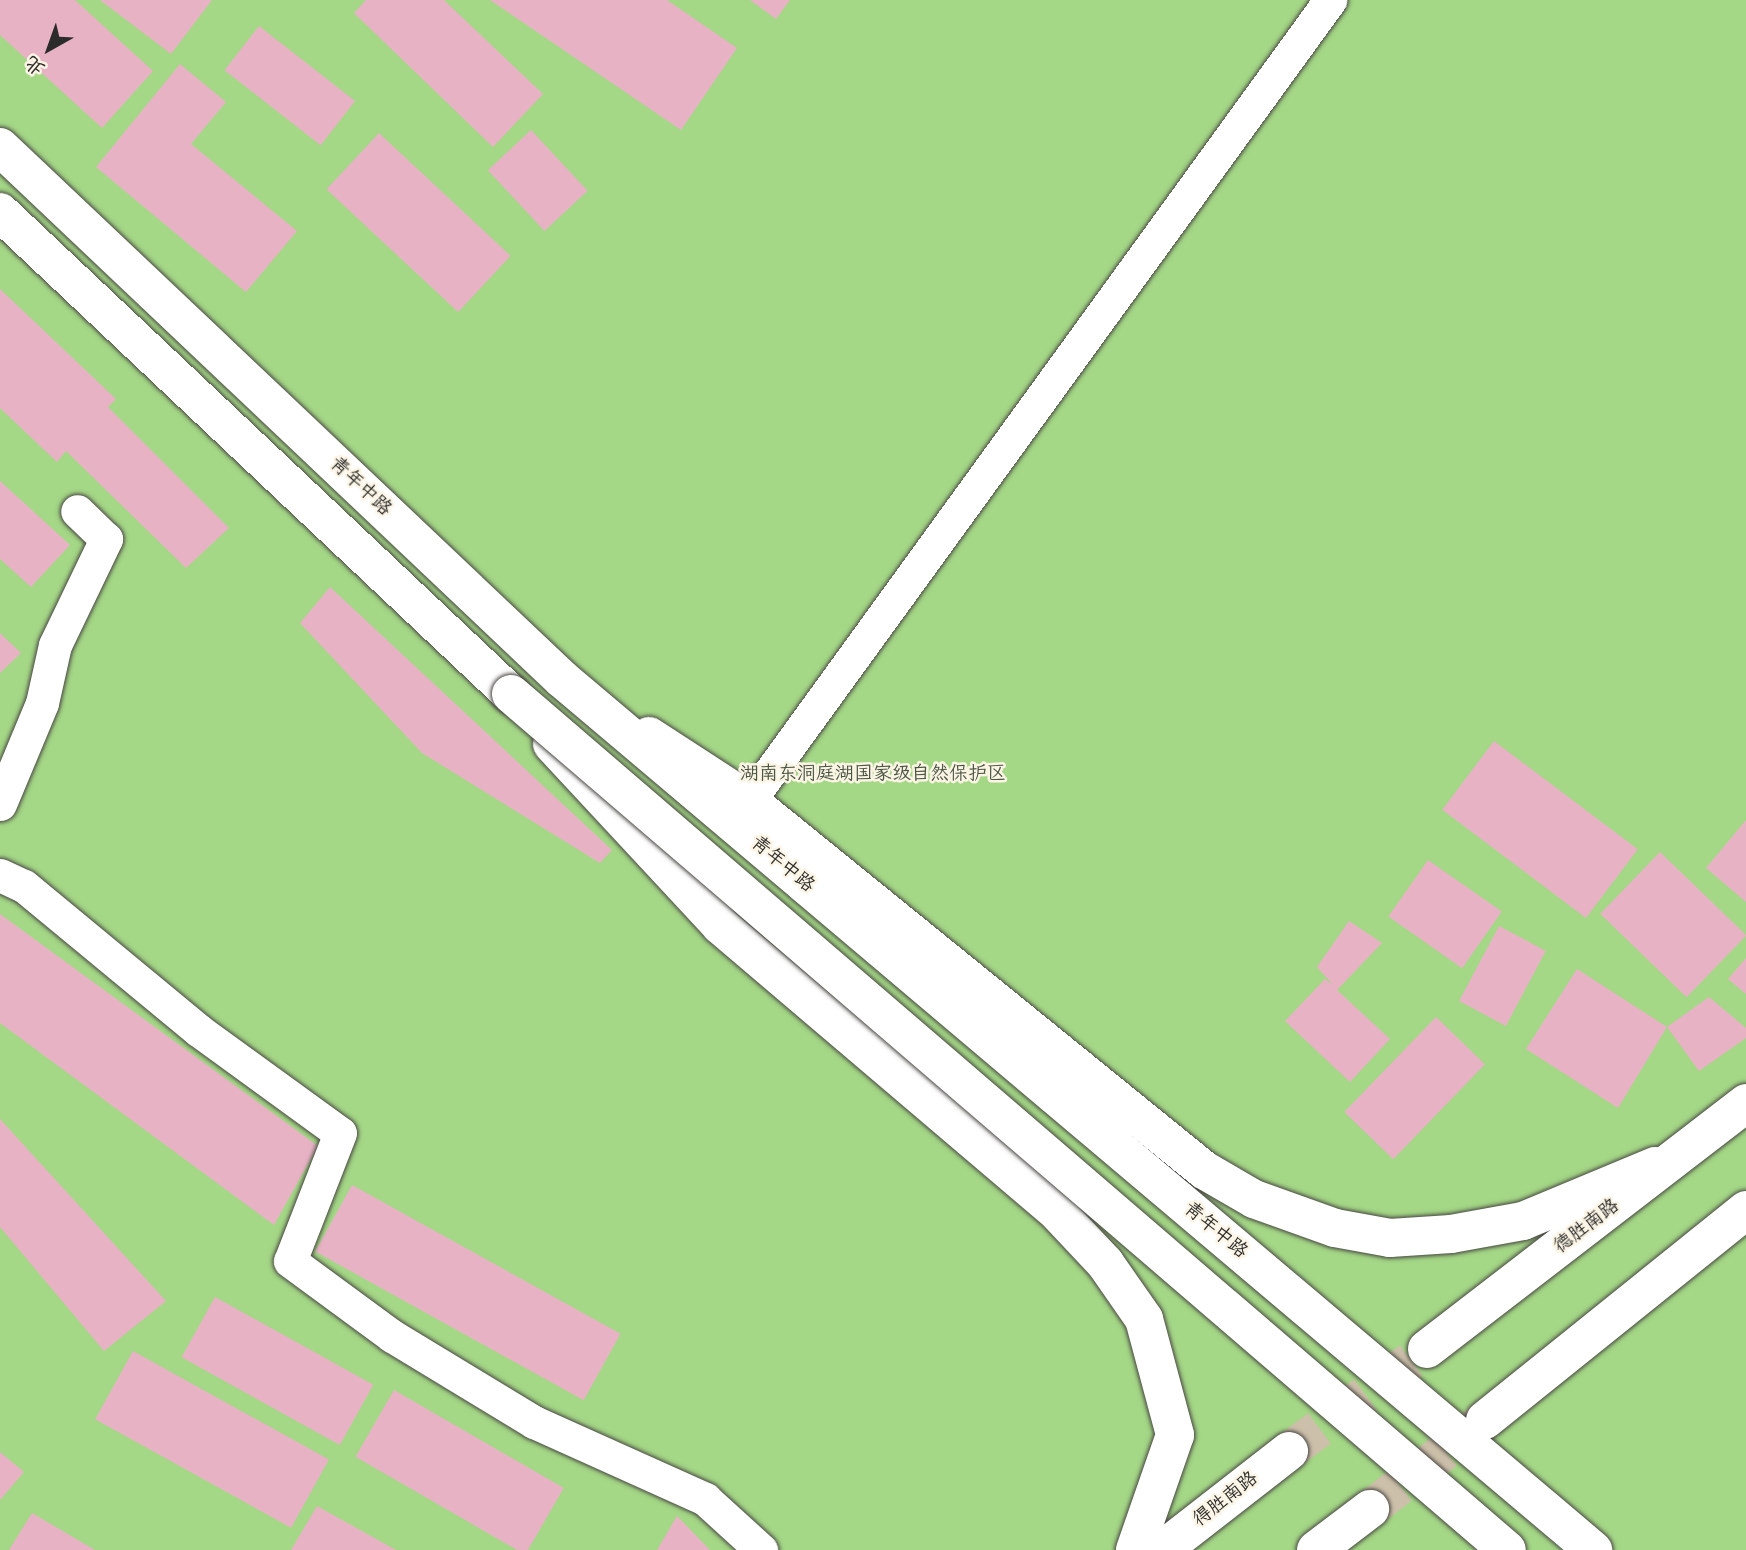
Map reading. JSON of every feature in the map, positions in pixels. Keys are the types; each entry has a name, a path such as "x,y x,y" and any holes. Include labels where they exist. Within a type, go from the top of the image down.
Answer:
{"main road":[{"name":"青年中路","path":"0,147 562,679 1593,1550"},
{"path":"0,212 511,694 1507,1550"},
{"path":"562,679 748,801 1204,1170 1254,1199 1335,1228 1390,1238 1451,1234 1523,1222 1680,1156"},
{"path":"511,694 613,816 720,925 1058,1213 1105,1263 1144,1319 1175,1435 1135,1550"},
{"name":"德胜南路","path":"1427,1349 1746,1103"},
{"path":"1485,1420 1746,1210"},
{"name":"得胜南路","path":"1162,1550 1290,1451"},
{"path":"1316,1550 1370,1509"}],"street":[{"path":"748,801 1330,0"},
{"path":"0,804 42,703 55,645 106,539 77,511"},
{"path":"0,875 24,886 198,1030 340,1133 290,1261 392,1336 534,1422 705,1499 761,1550"}],"green space":[{"name":"湖南东洞庭湖国家级自然保护区","path":"0,0 1746,0 1746,1550 0,1550"}],"building":[{"path":"0,0 75,0 153,71 102,128 0,35"},
{"path":"100,0 212,0 171,54"},
{"path":"366,0 444,0 543,94 493,147 354,13"},
{"path":"490,0 667,0 737,48 681,130"},
{"path":"750,0 790,0 776,19"},
{"path":"259,26 355,101 321,145 225,70"},
{"path":"180,64 226,102 191,144 297,231 246,292 96,167"},
{"path":"531,130 588,191 544,231 488,170"},
{"path":"379,133 511,256 458,312 326,189"},
{"path":"0,289 116,399 108,407 229,528 186,568 66,451 57,462 0,408"},
{"path":"0,481 70,545 31,587 0,559"},
{"path":"330,587 612,850 600,863 422,753 300,623"},
{"path":"0,633 21,653 0,673"},
{"path":"1494,741 1638,849 1586,918 1442,810"},
{"path":"1746,820 1746,902 1706,868"},
{"path":"1660,852 1746,935 1687,997 1600,914"},
{"path":"1428,860 1502,912 1462,968 1388,917"},
{"path":"0,914 318,1146 274,1225 0,1023"},
{"path":"1349,921 1382,943 1337,990 1390,1039 1350,1082 1285,1021 1325,979 1333,985 1317,967"},
{"path":"1499,926 1546,951 1506,1026 1459,1001"},
{"path":"1746,958 1746,994 1728,979"},
{"path":"1577,969 1667,1027 1618,1108 1526,1049"},
{"path":"1709,997 1746,1028 1746,1038 1699,1071 1667,1027"},
{"path":"1436,1017 1485,1064 1393,1159 1344,1112"},
{"path":"0,1119 166,1301 104,1351 0,1227"},
{"path":"352,1185 621,1334 584,1400 315,1251"},
{"path":"215,1297 373,1385 340,1445 182,1357"},
{"path":"133,1351 329,1460 291,1528 95,1419"},
{"path":"394,1390 564,1488 528,1550 517,1550 356,1457"},
{"path":"0,1452 24,1472 0,1500"},
{"path":"317,1506 396,1550 291,1550"},
{"path":"32,1513 95,1550 9,1550"},
{"path":"677,1516 710,1550 657,1550"}],"tunnel":[{"path":"1289,1451 1427,1349"},
{"path":"1370,1509 1485,1420"}]}
